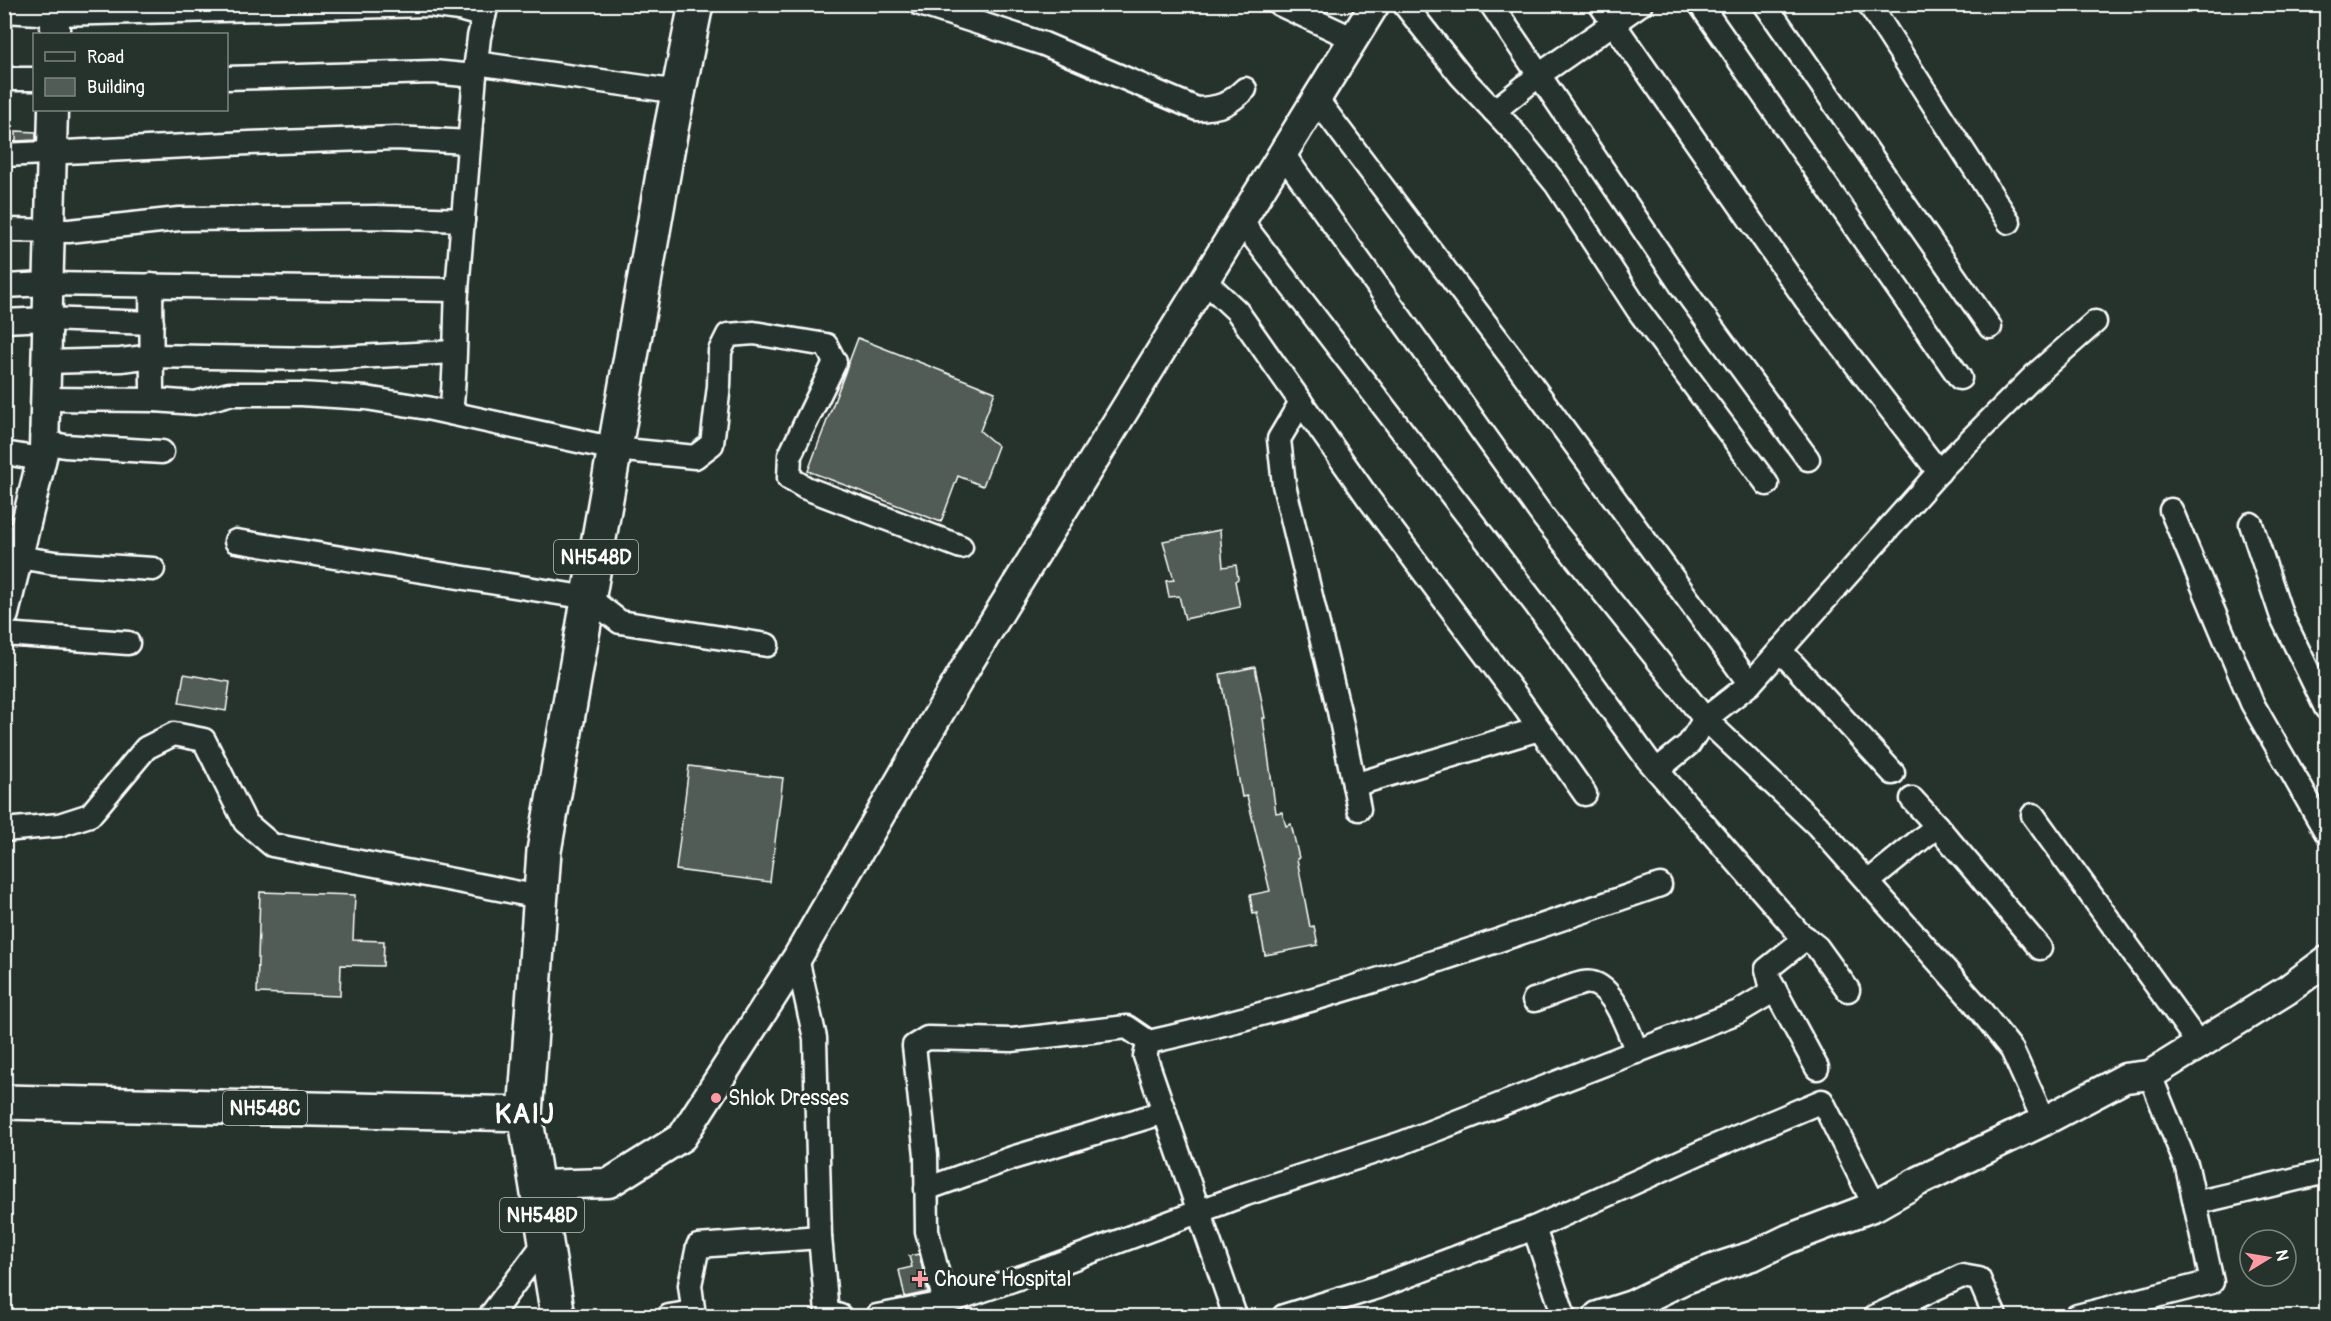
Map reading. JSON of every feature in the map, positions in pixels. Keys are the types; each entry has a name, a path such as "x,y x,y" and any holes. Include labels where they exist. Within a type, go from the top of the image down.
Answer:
{"highway":[{"name":"NH548D","path":"558,1317 525,1114 543,851 696,4"},
{"name":"NH548C","path":"4,1102 525,1114"}],"street":[{"path":"920,4 1044,44 1197,109 1219,108 1233,100 1245,89"},
{"path":"1279,4 1354,39"},
{"path":"537,1185 609,1183 682,1137 797,958 969,662 1376,4"},
{"path":"1404,4 1461,76 1556,184 1638,310 1767,484"},
{"path":"1491,4 1683,288 1808,459"},
{"path":"1494,111 1539,75 1606,14 1641,4"},
{"path":"1700,4 1960,378"},
{"path":"1765,4 1990,327"},
{"path":"1869,4 2009,222"},
{"path":"4,11 55,18 429,5 486,10 479,37 475,70 457,290 455,377 451,413"},
{"path":"1606,14 1806,300 1939,472"},
{"path":"228,78 475,70 679,92"},
{"path":"4,79 33,79"},
{"path":"1317,100 1521,370 1750,684"},
{"path":"4,614 13,562 43,450 52,111"},
{"path":"4,155 396,138 469,142"},
{"path":"1283,154 1544,518 1705,719 1818,825 1974,1002 2012,1050 2044,1121"},
{"path":"4,230 69,231 179,219 388,217 463,220"},
{"path":"1242,222 1536,605 1657,770 1790,923 1817,947 1848,990"},
{"path":"1205,281 1237,311 1369,499 1585,794"},
{"path":"4,286 48,284 457,290"},
{"path":"151,285 152,391 155,400"},
{"path":"4,321 47,319 152,323"},
{"path":"1657,770 1689,744 1705,719 1750,684 1939,472 2035,375 2096,322"},
{"path":"45,399 155,400 195,403 229,394 301,394 366,398 451,413 615,449 695,457 712,444 719,386 720,351 728,335 754,333 826,345 835,362 790,455 789,478 806,488 961,547"},
{"path":"46,362 121,360 153,356 319,359 454,352"},
{"path":"1301,402 1279,440 1284,485 1339,711 1359,809"},
{"path":"4,453 65,446 162,452"},
{"path":"2171,510 2252,703 2326,832"},
{"path":"2251,524 2282,617 2326,708"},
{"path":"236,541 588,598 620,622 767,645"},
{"path":"13,562 153,569"},
{"path":"4,634 128,644"},
{"path":"1780,650 1893,773"},
{"path":"1354,785 1539,729"},
{"path":"4,830 59,825 90,814 146,748 174,734 204,740 245,822 272,845 540,897"},
{"path":"1912,799 2040,948"},
{"path":"2033,815 2198,1043"},
{"path":"1868,882 1937,826"},
{"path":"945,1304 927,1232 926,1155 914,1046 927,1038 1012,1040 1126,1028 1149,1042 1294,1004 1467,952 1660,885"},
{"path":"1806,938 1767,969 1774,990 1817,1068"},
{"path":"797,958 815,1038 820,1237 830,1315"},
{"path":"1598,1317 1875,1206 1939,1171 2044,1121 2125,1078 2150,1075 2198,1043 2287,990 2326,961"},
{"path":"1533,1000 1585,983 1598,984 1608,993 1619,1010 1637,1052"},
{"path":"877,1317 945,1304 1198,1212 1402,1143 1738,1012 1774,990"},
{"path":"1149,1042 1145,1056 1236,1317"},
{"path":"2078,1317 2212,1282 2187,1167 2150,1075"},
{"path":"1284,1317 1378,1287 1534,1228 1706,1150 1822,1101 1875,1206"},
{"path":"926,1189 1012,1158 1165,1112"},
{"path":"2195,1203 2326,1172"},
{"path":"1534,1228 1564,1317"},
{"path":"669,1317 693,1314 690,1285 698,1246 820,1237"},
{"path":"490,1317 546,1240"},
{"path":"1876,1317 1962,1276 1979,1279 1995,1317"}],"building":[{"path":"16,131 36,132 36,140 16,141"},
{"path":"858,338 995,392 980,431 998,446 983,486 958,476 941,522 808,471"},
{"path":"1220,530 1223,567 1236,565 1238,579 1235,581 1240,607 1185,619 1179,596 1169,597 1166,581 1174,580 1163,541"},
{"path":"1255,667 1265,718 1263,718 1276,813 1282,812 1286,826 1291,824 1310,927 1314,926 1318,945 1265,955 1257,913 1253,914 1250,895 1270,891 1247,796 1242,797 1220,674"},
{"path":"184,674 230,682 226,711 179,703"},
{"path":"689,766 783,778 770,882 676,870"},
{"path":"260,892 355,895 353,940 384,941 383,966 341,965 340,996 257,993"},
{"path":"919,1254 928,1292 905,1297 899,1270 912,1267 909,1256"}],"place":[{"name":"Shlok Dresses","path":"716,1098"},
{"name":"Choure Hospital","path":"920,1279"}],"district":[{"name":"KAIJ","path":"525,1114"}]}
